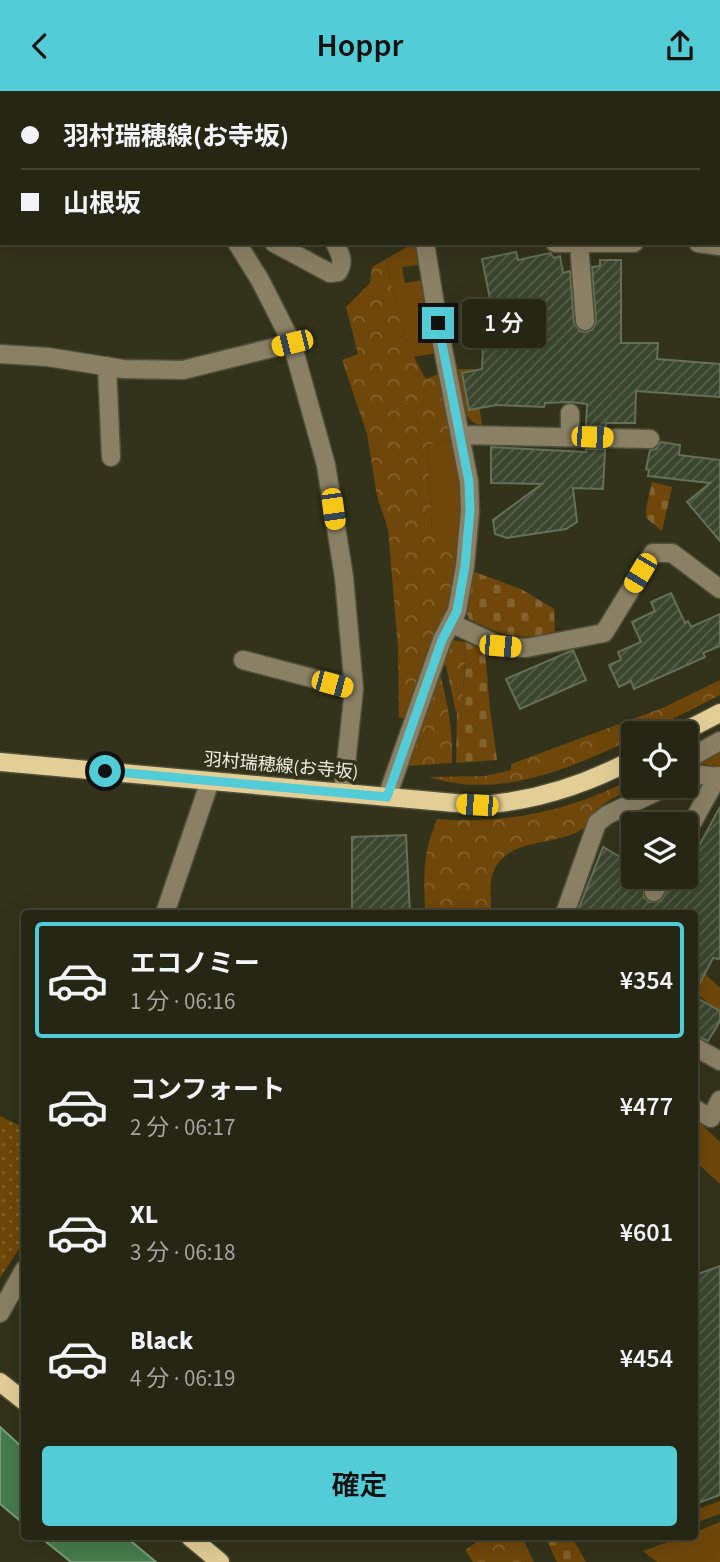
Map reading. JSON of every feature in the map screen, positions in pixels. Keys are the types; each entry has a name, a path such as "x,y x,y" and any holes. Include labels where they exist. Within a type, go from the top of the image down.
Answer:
{"main road":[{"path":"698,724 720,713"},
{"name":"羽村瑞穂線(お寺坂)","path":"0,762 477,805 503,804 560,790 621,764"},
{"path":"0,1382 21,1399"},
{"path":"200,1540 219,1562"}],"street":[{"path":"238,245 260,280 292,343 326,465 344,577 354,689 343,792"},
{"path":"278,245 330,273 338,272 342,266 342,257 336,245"},
{"path":"387,797 442,640 457,611 465,566 470,511 469,482 425,245"},
{"path":"579,245 585,321"},
{"path":"0,354 48,357 123,369 183,370 292,343"},
{"path":"107,366 111,457"},
{"path":"570,413 570,437"},
{"path":"461,435 650,439"},
{"path":"452,623 500,646 526,648 604,633 653,553 672,553 720,589"},
{"path":"243,660 354,689"},
{"path":"698,753 720,741"},
{"path":"698,776 719,776 698,813"},
{"path":"166,910 210,781"},
{"path":"566,910 597,823 637,798"},
{"path":"698,1049 720,1061"},
{"path":"698,1111 710,1118 720,1100"},
{"path":"0,1313 21,1275"}],"green space":[{"path":"410,245 419,245 437,353 413,357 398,315 386,259","holes":["419,265 422,280 405,283 402,267"]},
{"path":"386,259 401,321 418,365 426,379 441,373 453,441 427,445 432,531 462,533 460,567 448,613 407,718 399,718 398,648 388,529 377,496 367,434 342,360 358,354 346,307 370,283 372,267"},
{"path":"454,369 474,369 482,425 475,423 465,412"},
{"path":"453,441 462,489 462,533 432,532 427,445"},
{"path":"652,482 672,487 662,531 646,518"},
{"path":"472,571 521,589 554,609 555,634 520,637 492,630 469,619 467,614"},
{"path":"451,640 466,642 462,712 456,712 446,666 441,663"},
{"path":"466,642 485,651 497,760 456,763 457,712 462,711"},
{"path":"437,673 440,674 448,707 452,763 407,766"},
{"path":"720,680 720,695 669,721 627,721 665,707"},
{"path":"621,723 621,744 559,770 534,777 482,785 429,777 485,776 511,770 511,764"},
{"path":"720,750 720,769 698,765"},
{"path":"621,784 621,794 605,803 588,825 576,833 508,853 499,862 492,876 491,910 425,910 426,855 437,819 488,820 514,817 587,799"},
{"path":"698,967 720,988 720,1015 698,994"},
{"path":"0,1116 21,1126 21,1246 0,1278"},
{"path":"698,1121 720,1142 720,1184 698,1164"},
{"path":"720,1501 720,1514 698,1522 698,1509"},
{"path":"720,1522 720,1562 657,1562 643,1551 674,1540 698,1540 698,1531"},
{"path":"480,1540 523,1540 534,1562 473,1562 465,1550"},
{"path":"546,1540 574,1540 586,1562 557,1562"}],"shaded area":[{"path":"0,1427 21,1446 21,1522 0,1504"},
{"path":"44,1540 130,1540 156,1562 71,1562"}],"building":[{"path":"516,252 518,260 550,253 554,258 560,256 563,273 570,271 574,323 580,331 585,332 592,330 596,321 592,267 600,266 600,260 621,260 621,343 658,343 657,359 720,364 720,397 636,391 635,423 606,423 606,427 586,426 587,404 571,402 545,403 544,407 496,405 469,410 462,373 482,369 484,318 494,319 482,259"},
{"path":"661,442 680,445 679,455 720,460 720,541 687,502 710,483 648,476 649,470 646,469 650,450 656,449"},
{"path":"491,447 586,452 586,449 605,449 603,489 573,488 577,522 566,529 507,538 495,534 493,520 542,484 491,483"},
{"path":"671,593 685,623 688,621 691,627 720,614 720,646 703,653 705,657 634,689 631,681 619,687 609,665 621,660 618,652 641,642 632,622 655,611 651,602"},
{"path":"573,650 586,680 520,709 506,679"},
{"path":"720,807 720,959 713,958 698,986 698,910 578,910 603,847 621,857 621,889 644,889 644,897 649,902 661,901 667,889 698,889 698,848"},
{"path":"406,835 410,910 352,910 352,837"},
{"path":"698,999 720,1011 720,1021 708,1041 698,1037"},
{"path":"720,1266 720,1495 698,1503 698,1274"}],"route":[{"path":"105,771 387,797 442,640 457,611 465,566 470,511 469,482 438,323"}]}
